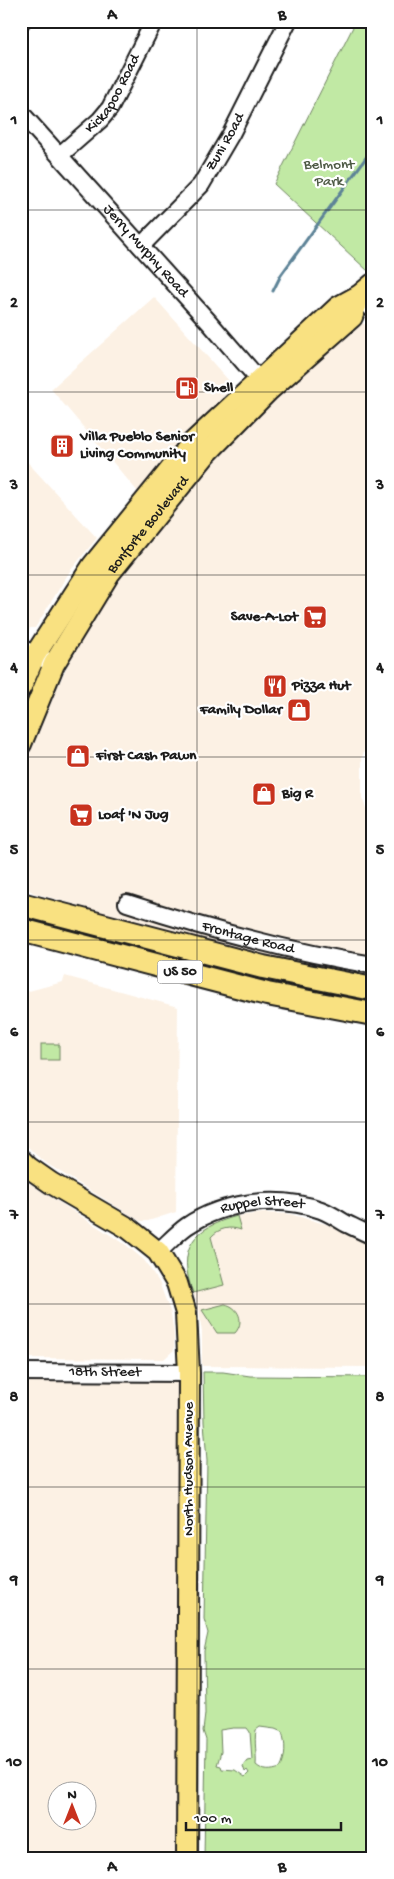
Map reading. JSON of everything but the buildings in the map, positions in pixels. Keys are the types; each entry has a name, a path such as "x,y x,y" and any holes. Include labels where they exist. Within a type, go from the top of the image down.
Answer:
{"highway":[{"name":"US 50","path":"23,902 263,967 373,989"},
{"name":"US 50","path":"21,930 267,994 373,1014"},
{"path":"21,942 46,936"}],"main road":[{"name":"Bonforte Boulevard","path":"21,744 54,664 109,574 264,386 338,307 369,297"},
{"name":"Bonforte Boulevard","path":"21,687 28,651 111,541 192,443 264,386"},
{"name":"North Hudson Avenue","path":"21,1160 51,1184 128,1228 158,1252 177,1283 186,1313 189,1373 187,1858"}],"street":[{"name":"Kickapoo Road","path":"60,155 100,120 110,108 154,21"},
{"name":"Zuni Road","path":"141,246 207,177 232,134 288,21"},
{"name":"Jerry Murphy Road","path":"21,113 264,386"},
{"path":"28,651 54,664"},
{"name":"Frontage Road","path":"127,903 260,941 323,956 373,965"},
{"name":"Ruppel Street","path":"158,1252 186,1226 205,1216 238,1205 260,1202 286,1202 323,1210 373,1236"},
{"name":"18th Street","path":"21,1372 189,1373"}],"shaded area":[{"path":"154,297 230,382 230,390 167,457 138,492 51,389"},
{"path":"359,322 367,325 373,331 373,723 362,758 362,798 366,808 373,810 373,977 234,949 34,893 21,885 21,776 42,720 77,645 119,572 218,449"},
{"path":"21,455 97,538 70,571 35,628 30,628 28,634 21,632"},
{"path":"65,976 178,1007 176,1212 148,1221 140,1221 49,1165 21,1140 21,993 63,982"},
{"path":"21,1178 126,1245 144,1260 159,1282 171,1314 174,1350 164,1359 21,1358"},
{"path":"264,1213 290,1214 332,1226 373,1247 373,1367 202,1366 202,1333 199,1311 187,1274 187,1255 191,1245 204,1229 214,1223 237,1216"},
{"path":"21,1372 189,1373 187,1858 21,1858"}],"green space":[{"name":"Belmont Park","path":"356,21 373,21 373,267 368,271 274,184"},
{"path":"41,1044 59,1044 59,1060 41,1060"},
{"path":"237,1216 241,1230 225,1229 211,1237 224,1285 193,1293 188,1277 187,1264 188,1252 192,1242 209,1227"},
{"path":"225,1304 234,1308 239,1315 240,1324 235,1333 217,1333 202,1310"},
{"path":"203,1372 223,1372 250,1376 373,1377 373,1858 204,1858 206,1740 203,1731 205,1714 204,1651 208,1633 204,1619 207,1461","holes":["260,1727 282,1732 285,1750 280,1768 268,1770 256,1765 255,1735 256,1730","247,1728 250,1732 252,1760 247,1761 243,1766 245,1772 247,1770 249,1773 245,1777 235,1770 222,1769 221,1766 217,1765 221,1752 220,1730"]}],"waterway":[{"path":"273,291 281,275 373,148"}],"place":[{"name":"Shell","path":"187,388"},
{"name":"Villa Pueblo Senior Living Community","path":"62,446"},
{"name":"Save-A-Lot","path":"315,617"},
{"name":"Pizza Hut","path":"275,686"},
{"name":"Family Dollar","path":"299,710"},
{"name":"First Cash Pawn","path":"78,756"},
{"name":"Big R","path":"264,794"},
{"name":"Loaf 'N Jug","path":"81,815"}]}
